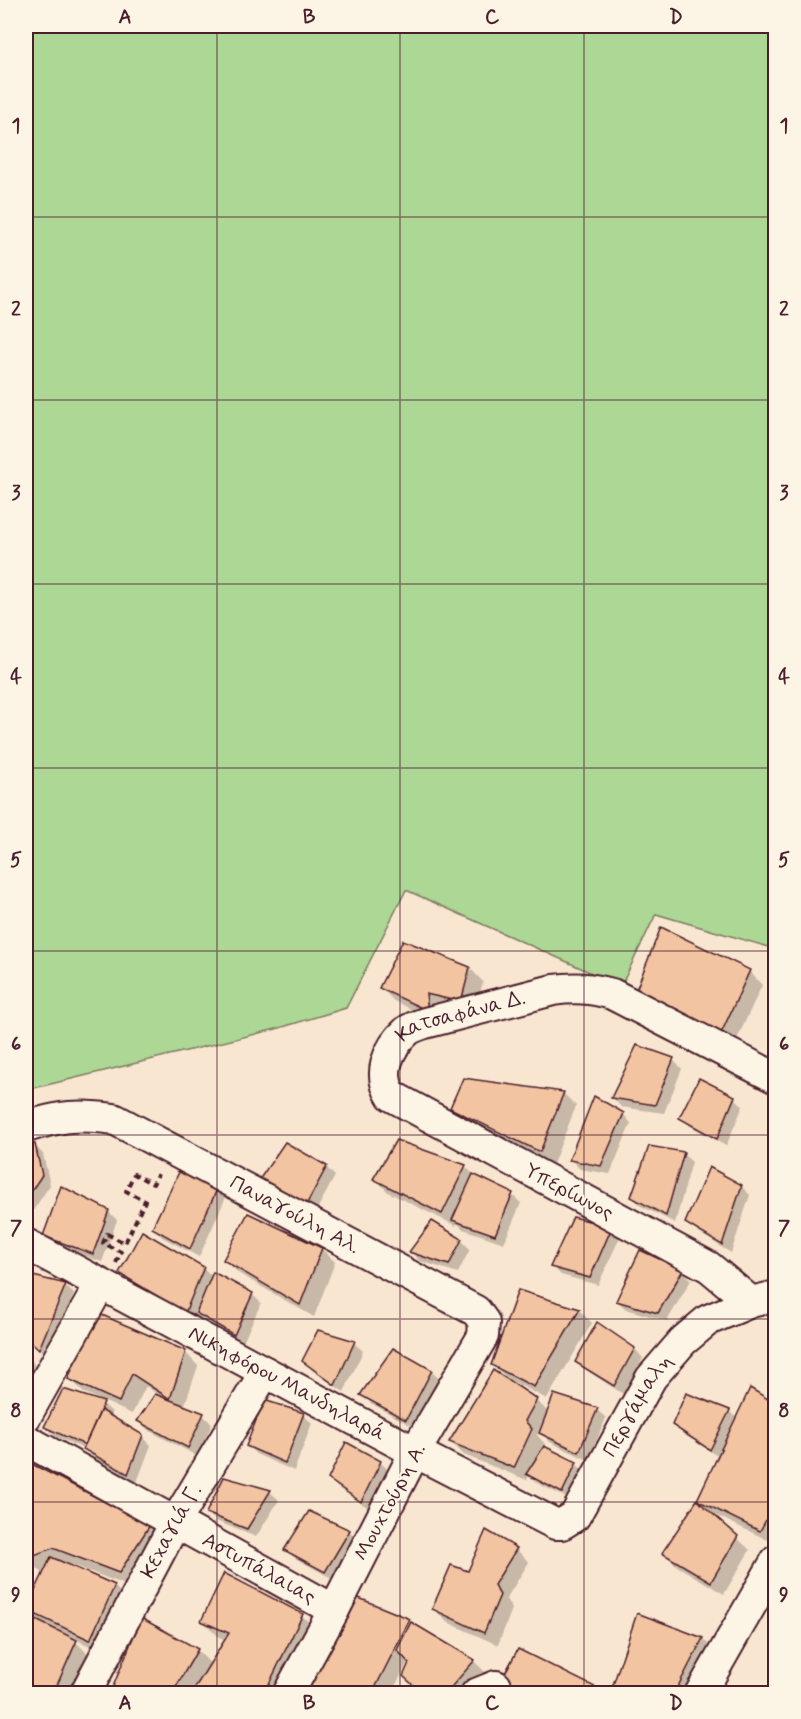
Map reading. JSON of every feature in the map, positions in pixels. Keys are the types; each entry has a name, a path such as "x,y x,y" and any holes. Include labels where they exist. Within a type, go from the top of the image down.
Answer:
{"street":[{"name":"Κατσαφάνα Δ.","path":"386,1086 384,1071 393,1048 408,1030 425,1023 553,990 575,987 612,994 776,1078"},
{"name":"Υπερίωνος","path":"386,1086 392,1096 411,1107 709,1267 763,1299"},
{"name":"Παναγούλη Αλ.","path":"26,1127 54,1118 84,1115 114,1119 476,1311"},
{"name":"Νικηφόρου Μανδηλαρά","path":"26,1244 107,1275 265,1372 548,1522"},
{"path":"26,1416 107,1275"},
{"name":"Περγάμαλη","path":"548,1522 562,1524 575,1516 651,1378 683,1341 708,1320 763,1299"},
{"name":"Μουχτούρη Α.","path":"288,1694 415,1452 483,1336 484,1322 476,1311"},
{"name":"Κεχαγιά Γ.","path":"85,1694 176,1523 265,1372"},
{"name":"Αστυπάλαιας","path":"26,1440 334,1610"},
{"path":"700,1694 776,1561"}],"path":[{"path":"107,1275 121,1252 103,1243 106,1234 125,1243 145,1201 126,1191 134,1174 153,1184 170,1149"}],"green space":[{"path":"26,26 775,26 775,949 656,914 621,986 406,890 346,1008 276,1029 26,1090"}],"building":[{"path":"661,927 750,970 719,1038 636,990"},
{"path":"403,940 470,967 461,1002 426,994 428,1011 379,988"},
{"path":"637,1045 674,1058 655,1105 611,1098"},
{"path":"463,1078 564,1092 540,1152 450,1108"},
{"path":"699,1078 735,1096 717,1139 679,1118"},
{"path":"594,1096 624,1113 601,1166 569,1160"},
{"path":"396,1140 466,1165 442,1214 373,1179"},
{"path":"285,1142 327,1166 305,1207 259,1180"},
{"path":"35,1144 42,1175 26,1199 26,1146"},
{"path":"649,1146 684,1152 666,1216 631,1197"},
{"path":"182,1166 218,1187 190,1249 152,1228"},
{"path":"709,1167 742,1185 722,1245 685,1223"},
{"path":"473,1174 513,1193 495,1235 452,1220"},
{"path":"61,1186 109,1210 93,1254 43,1236"},
{"path":"248,1213 322,1248 300,1305 223,1260"},
{"path":"573,1217 612,1227 590,1278 550,1267"},
{"path":"432,1221 462,1239 449,1265 409,1252"},
{"path":"142,1231 204,1267 185,1313 119,1273"},
{"path":"640,1250 683,1270 658,1313 616,1301"},
{"path":"213,1272 253,1293 234,1335 196,1313"},
{"path":"29,1275 66,1284 39,1349 26,1337 26,1280"},
{"path":"518,1290 580,1309 534,1387 491,1365"},
{"path":"95,1312 186,1351 170,1399 132,1374 119,1402 68,1379"},
{"path":"597,1322 635,1348 614,1386 575,1362"},
{"path":"318,1330 355,1341 335,1385 302,1361"},
{"path":"393,1348 432,1370 406,1420 360,1395"},
{"path":"493,1370 537,1399 525,1421 532,1429 514,1468 449,1442"},
{"path":"750,1388 776,1404 776,1501 760,1531 697,1500"},
{"path":"63,1389 104,1402 85,1445 44,1427"},
{"path":"686,1393 730,1410 710,1450 672,1425"},
{"path":"155,1394 204,1413 188,1448 137,1421"},
{"path":"554,1394 598,1408 579,1452 539,1433"},
{"path":"264,1400 304,1413 285,1463 246,1446"},
{"path":"101,1410 143,1435 128,1474 83,1449"},
{"path":"346,1442 381,1461 361,1502 328,1479"},
{"path":"544,1446 577,1462 562,1493 526,1474"},
{"path":"26,1461 150,1525 119,1573 53,1548 26,1558"},
{"path":"224,1477 271,1490 247,1529 206,1513"},
{"path":"697,1500 738,1536 711,1582 662,1553"},
{"path":"309,1511 350,1530 325,1572 284,1550"},
{"path":"486,1530 517,1548 494,1585 500,1595 484,1633 432,1609 451,1565 468,1571"},
{"path":"51,1557 115,1585 90,1640 26,1610"},
{"path":"224,1573 303,1614 264,1694 191,1694 229,1633 201,1621"},
{"path":"349,1594 410,1619 372,1694 312,1694 308,1691"},
{"path":"637,1613 703,1638 674,1694 610,1694"},
{"path":"141,1618 198,1649 172,1694 110,1694"},
{"path":"34,1619 77,1640 53,1694 38,1694 26,1687 26,1633"},
{"path":"411,1622 475,1660 445,1694 423,1694 403,1676 409,1663 397,1650"},
{"path":"518,1649 595,1687 592,1694 512,1694 499,1684"}]}
